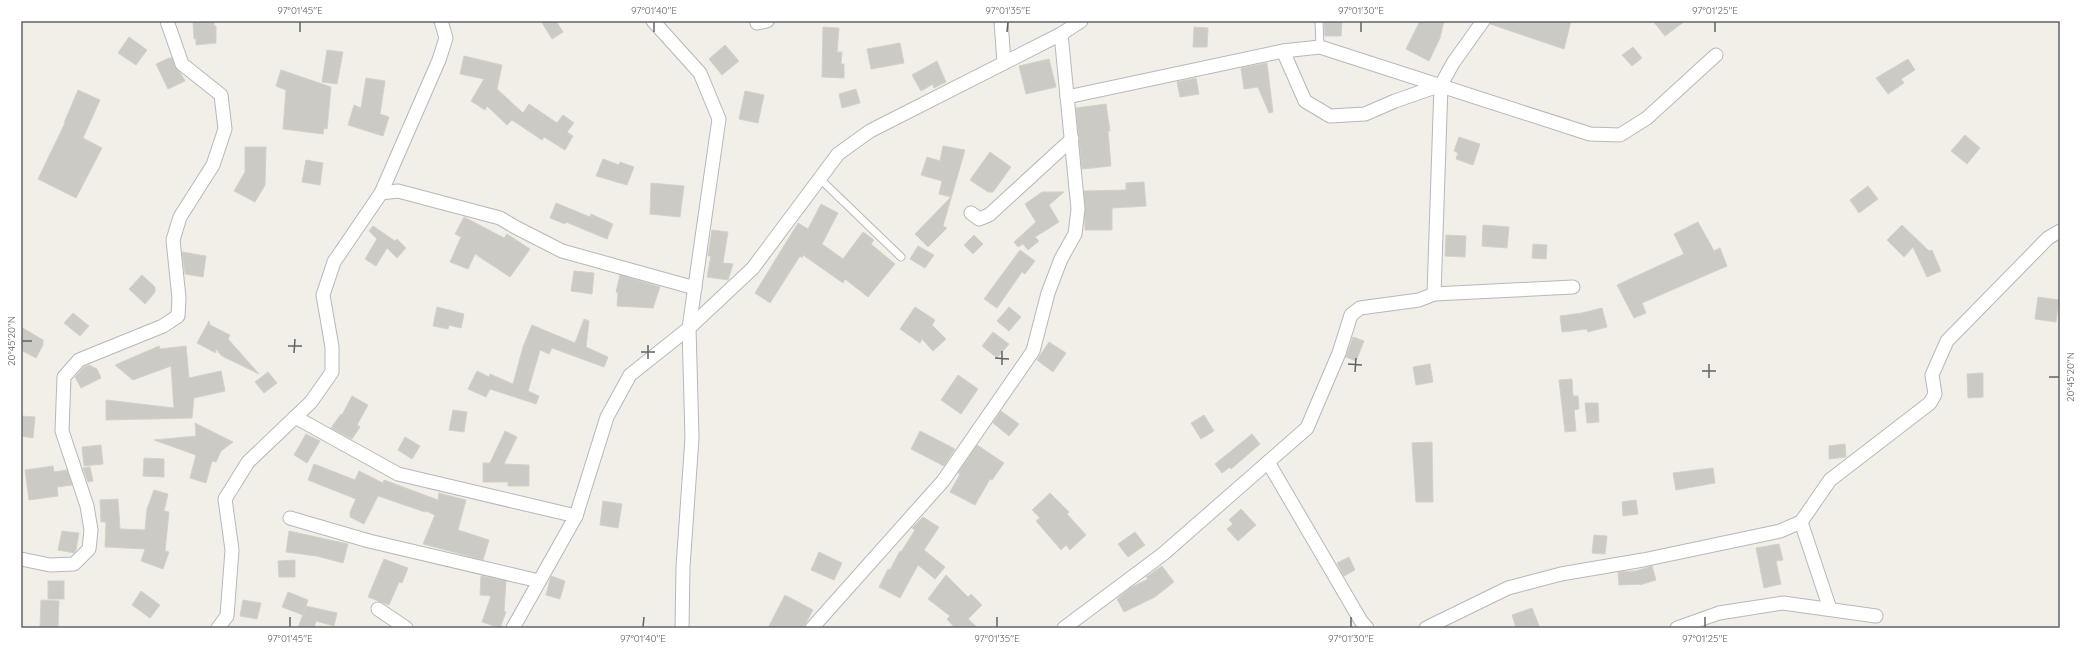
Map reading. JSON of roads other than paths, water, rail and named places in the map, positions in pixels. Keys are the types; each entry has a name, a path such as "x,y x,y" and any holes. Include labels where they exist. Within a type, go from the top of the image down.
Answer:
{"street":[{"path":"21,559 50,565 74,564 89,549 91,530 87,506 62,431 64,377 79,360 163,326 178,316 179,298 173,240 180,218 213,165 225,129 221,95 182,64 167,21"},
{"path":"218,628 227,616 232,550 225,499 248,462 311,402 332,372 332,347 323,295 334,262 381,193 446,38 441,21"},
{"path":"653,21 700,72 719,119 689,328 692,438 683,567 682,628"},
{"path":"1001,21 1004,63"},
{"path":"513,628 576,516 607,417 630,375 689,328 753,268 838,154 870,131 1061,34 1081,21"},
{"path":"1434,294 1441,85 1453,63 1483,21"},
{"path":"812,628 943,481 1033,351 1048,293 1061,259 1076,234 1078,209 1061,34"},
{"path":"1067,97 1283,51 1320,47 1590,134 1620,135 1647,118 1716,55"},
{"path":"1283,51 1305,101 1330,116 1365,114 1395,101 1441,85"},
{"path":"971,213 979,219 989,215 1072,139"},
{"path":"381,193 398,191 500,218 538,240 562,251 695,288"},
{"path":"1426,628 1508,588 1561,574 1643,560 1780,531 1801,522 1830,480 1930,403 1935,394 1932,374 1947,342 2048,238 2060,231"},
{"path":"1064,628 1163,554 1307,428 1339,353 1351,315 1360,308 1419,300 1434,294 1573,287"},
{"path":"295,417 398,474 576,516"},
{"path":"1268,462 1361,621 1367,628"},
{"path":"290,518 369,541 539,581"},
{"path":"1801,522 1830,609"},
{"path":"1677,628 1719,613 1783,603 1876,616"},
{"path":"378,609 406,628"}],"lane":[{"path":"1319,21 1320,47"},
{"path":"819,178 901,257"}]}
